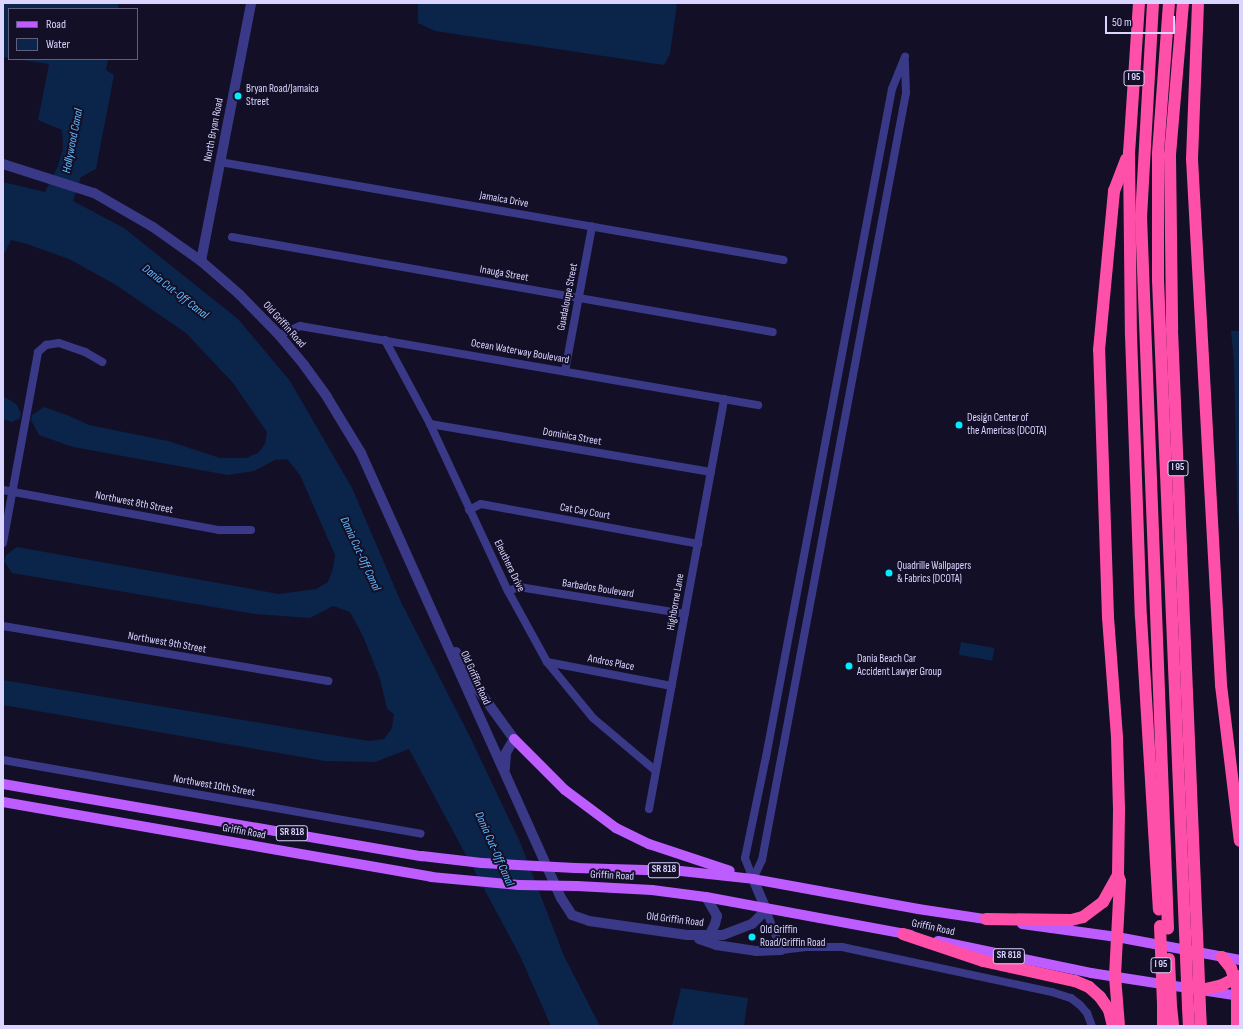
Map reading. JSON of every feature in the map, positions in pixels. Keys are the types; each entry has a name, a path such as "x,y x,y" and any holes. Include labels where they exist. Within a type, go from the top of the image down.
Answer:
{"highway":[{"name":"I 95","path":"1139,3 1129,152 1131,335 1141,617 1164,927 1167,1005 1163,1026"},
{"path":"1153,3 1141,216 1164,927"},
{"path":"1169,3 1158,154 1158,280 1185,932 1194,1009 1189,1026"},
{"name":"I 95","path":"1183,3 1170,155 1172,330 1197,932 1194,1009 1201,1026"},
{"path":"1198,3 1192,159 1221,685 1240,841"},
{"path":"1119,1026 1115,976 1120,881 1118,875 1119,809 1117,737 1108,617 1099,350 1114,191 1129,152"},
{"path":"986,919 1071,920 1083,917 1103,902 1118,875"},
{"path":"903,934 983,961 1075,981 1089,987 1100,997 1108,1010 1113,1026"},
{"path":"1222,957 1237,978 1239,996 1238,1026"},
{"path":"1201,990 1237,978"},
{"path":"1167,1005 1172,1026"}],"main road":[{"path":"514,739 566,790 616,828 649,844 753,879"},
{"name":"Griffin Road","path":"3,784 422,856 482,863 574,868 681,871 753,879 911,908 1117,937 1240,960"},
{"name":"Griffin Road","path":"3,802 431,877 519,885 652,890 706,897 903,934 1066,968 1239,996"}],"street":[{"name":"North Bryan Road","path":"201,261 251,3"},
{"path":"753,879 762,860 906,93 905,57 892,89 766,757 745,858 753,879 765,907 781,950"},
{"name":"Jamaica Drive","path":"220,162 784,260"},
{"name":"Old Griffin Road","path":"3,164 83,188 128,210 201,261 239,294 279,335 327,397 361,453 435,615 456,668 506,774 561,898 572,915 589,921 687,935 709,936 727,933 752,924 761,917 765,907"},
{"name":"Guadaloupe Street","path":"565,371 592,226"},
{"name":"Inauga Street","path":"232,237 773,332"},
{"name":"Ocean Waterway Boulevard","path":"279,335 300,326 758,405"},
{"name":"Eleuthera Drive","path":"385,340 430,424 508,591 546,662 593,718 656,771"},
{"path":"3,543 38,352 46,345 58,343 85,352 102,362"},
{"name":"Highborne Lane","path":"649,809 724,399"},
{"name":"Dominica Street","path":"430,424 711,472"},
{"name":"Northwest 8th Street","path":"3,490 219,530 251,530"},
{"name":"Cat Cay Court","path":"469,510 481,504 698,544"},
{"name":"Barbados Boulevard","path":"508,591 519,587 685,614"},
{"name":"Old Griffin Road","path":"435,615 477,688 514,739"},
{"name":"Northwest 9th Street","path":"3,626 328,681"},
{"name":"Andros Place","path":"546,662 672,686"},
{"path":"506,774 506,753 514,739"},
{"name":"Northwest 10th Street","path":"3,760 421,834"},
{"path":"706,897 716,916 715,924 709,936"},
{"path":"687,935 716,945 764,952 819,946 853,949 1052,992 1065,996 1080,1005 1087,1013 1092,1026"}],"water":[{"path":"3,3 119,3 118,8 8,8 8,58 3,57"},
{"path":"418,3 677,3 670,54 664,65 435,31 418,23"},
{"path":"22,60 108,60 106,70 114,75 96,169 81,177 73,201 124,228 238,319 290,381 352,488 401,602 471,739 520,842 564,956 600,1026 551,1026 520,956 409,749 375,762 325,761 3,705 3,680 369,741 384,739 392,728 394,714 387,709 380,679 363,636 350,612 333,606 310,618 255,614 12,573 4,561 6,555 17,547 279,594 316,589 328,582 333,568 335,555 300,475 287,459 275,460 254,471 228,475 73,447 39,435 31,420 32,415 44,407 89,425 168,441 220,458 246,458 258,453 265,444 267,432 233,383 186,333 116,285 69,259 27,244 11,240 3,256 3,182 45,192 58,166 63,149 62,130 38,120 49,64"},
{"path":"1231,331 1240,331 1240,544 1237,501 1234,361"},
{"path":"3,396 16,404 21,413 20,418 12,422 3,419"},
{"path":"961,642 994,648 992,661 959,655"},
{"path":"681,988 748,998 744,1026 672,1026"}],"place":[{"name":"Bryan Road/Jamaica Street","path":"238,96"},
{"name":"Design Center of the Americas (DCOTA)","path":"959,425"},
{"name":"Quadrille Wallpapers & Fabrics (DCOTA)","path":"889,573"},
{"name":"Dania Beach Car Accident Lawyer Group","path":"849,666"},
{"name":"Old Griffin Road/Griffin Road","path":"752,937"}],"water label":[{"name":"Hollywood Canal","path":"73,141"},
{"name":"Dania Cut-Off Canal","path":"175,292"},
{"name":"Dania Cut-Off Canal","path":"360,554"},
{"name":"Dania Cut-Off Canal","path":"494,849"}]}
